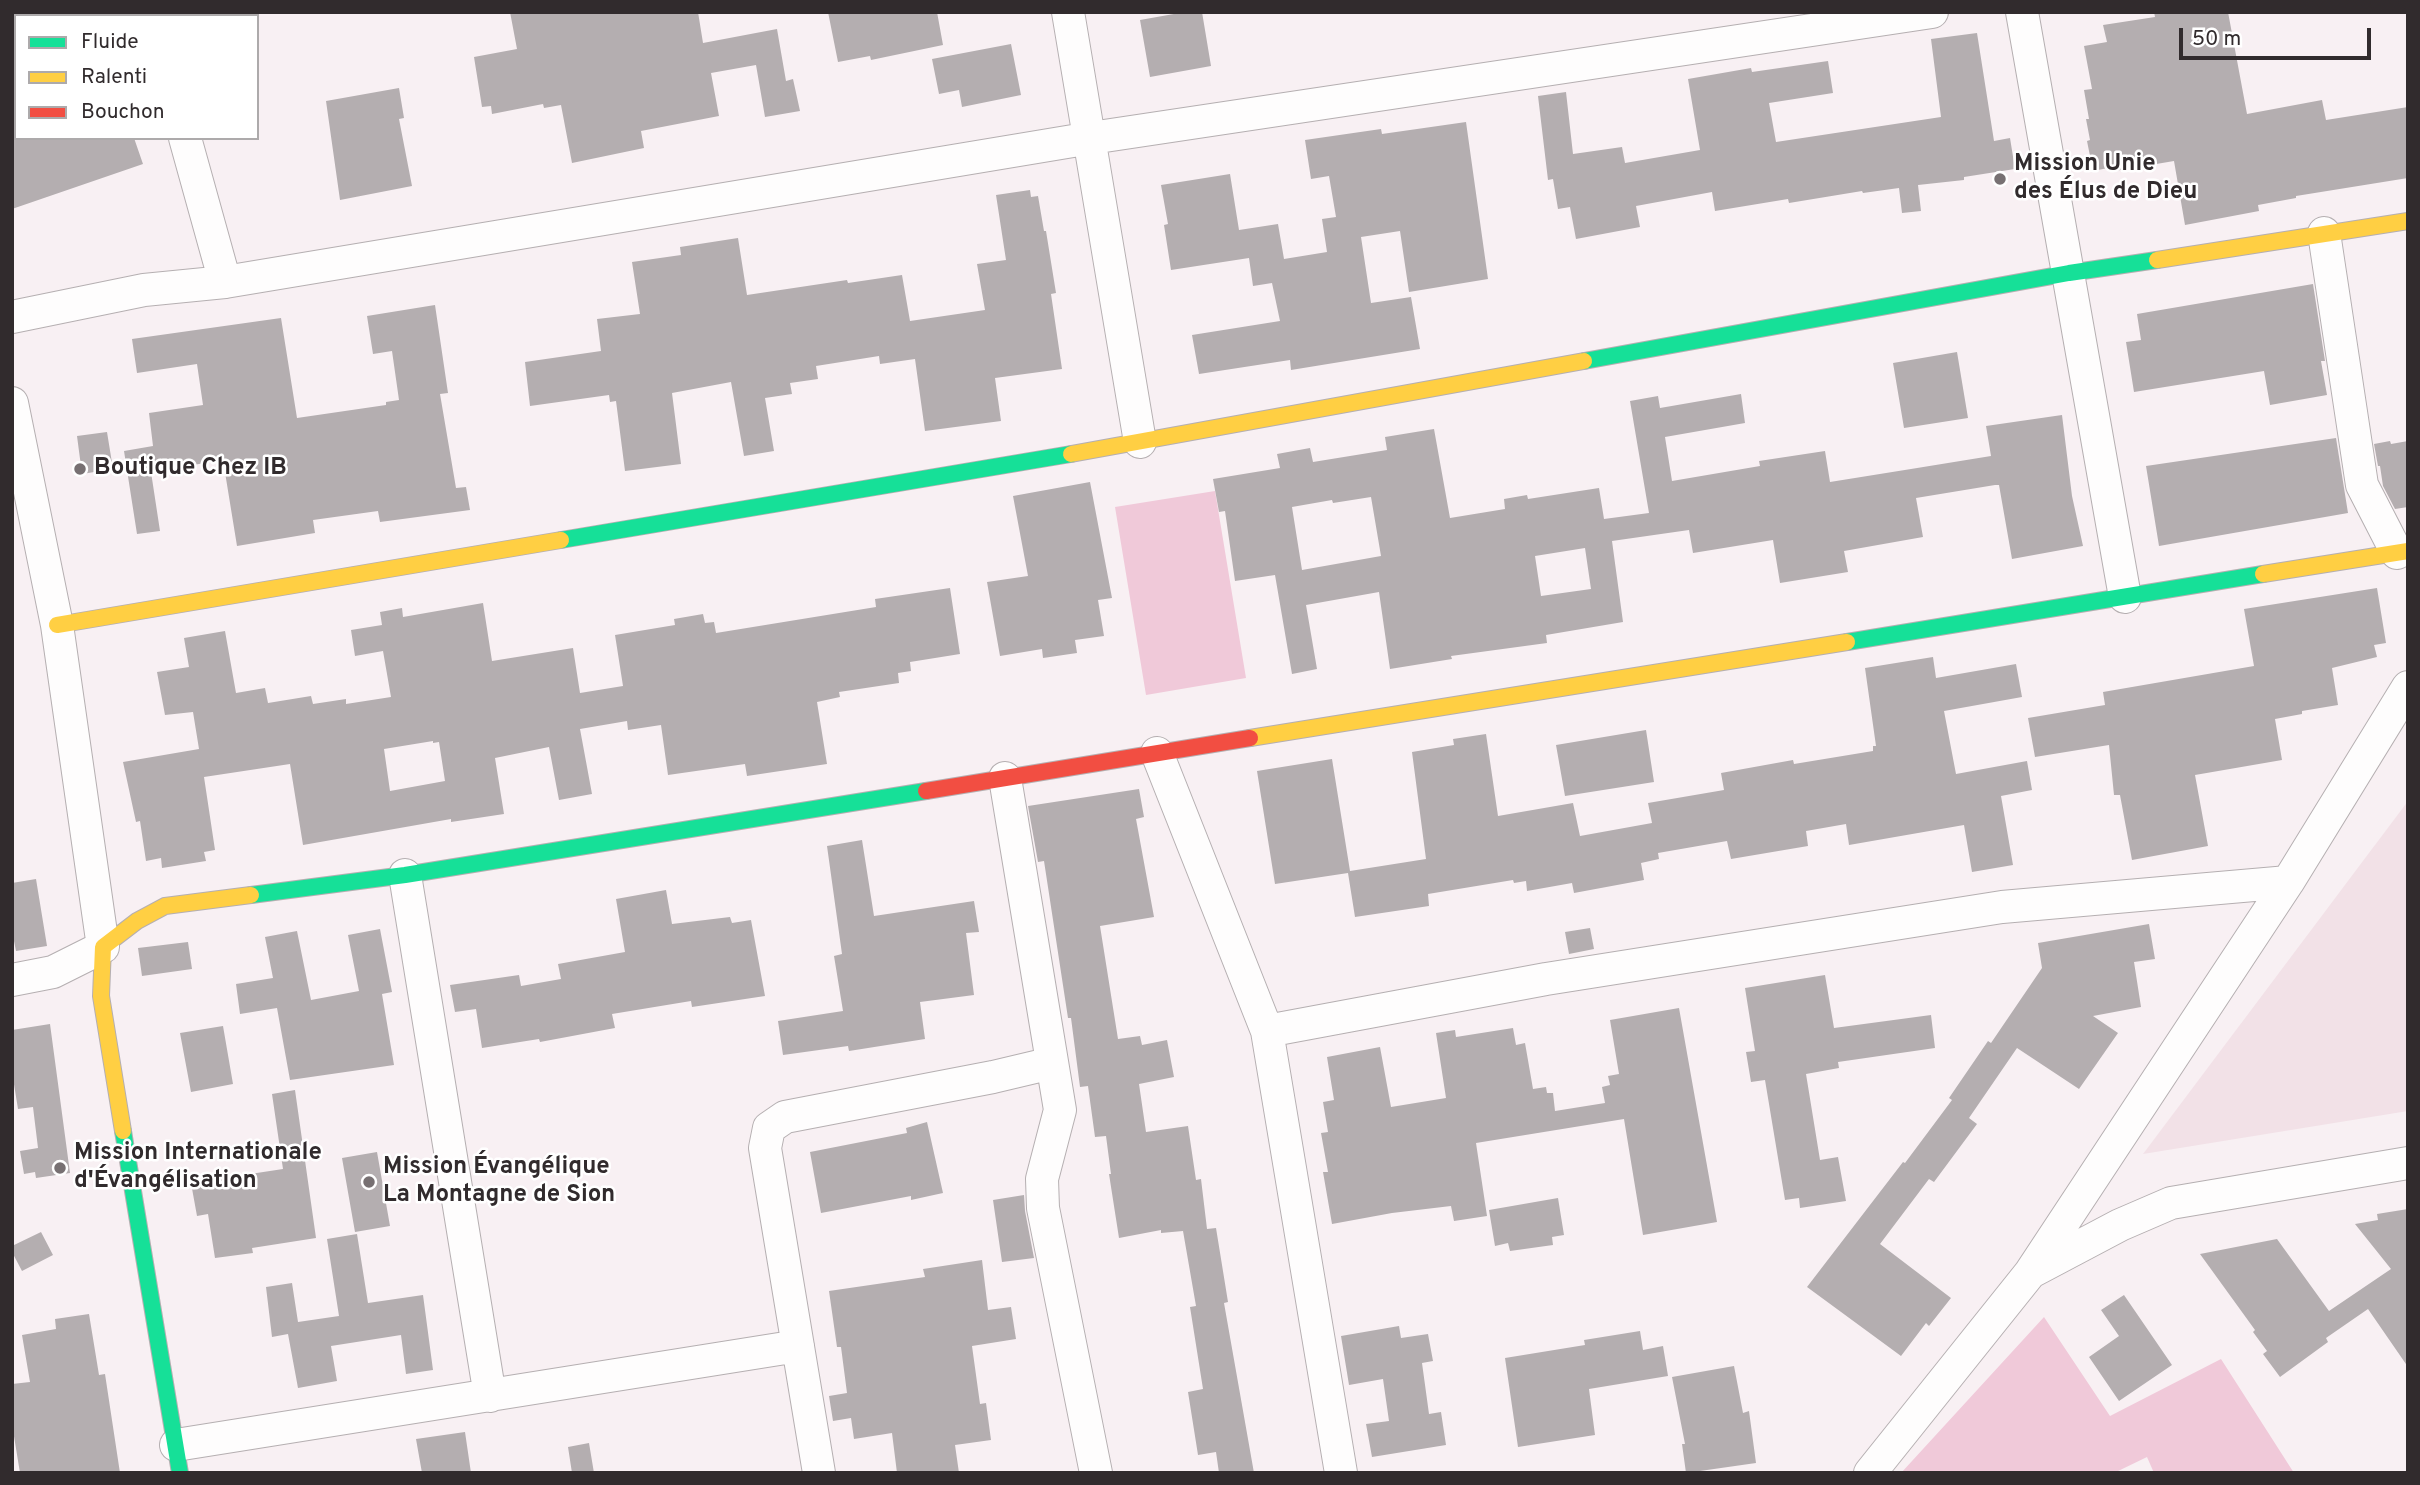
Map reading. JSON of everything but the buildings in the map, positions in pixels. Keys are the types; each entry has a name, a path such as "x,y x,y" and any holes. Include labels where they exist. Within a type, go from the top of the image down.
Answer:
{"street":[{"path":"1068,12 1140,442"},
{"path":"12,317 144,290 225,282 1091,138 1932,12"},
{"path":"2022,12 2125,597"},
{"path":"187,140 225,282"},
{"path":"57,625 1140,442 2069,272 2408,221"},
{"path":"12,980 53,972 103,947 137,921 165,906 405,875 2402,552 2362,485 2324,233"},
{"path":"12,402 25,527 57,625 103,947 101,996 178,1459 490,1396 798,1346"},
{"path":"1865,1472 2030,1273 2288,882 2408,687"},
{"path":"1157,753 1266,1031 1341,1473"},
{"path":"1005,778 1060,1110 1042,1179 1043,1208 1096,1473"},
{"path":"405,875 490,1396"},
{"path":"1266,1031 1546,979 2002,907 2288,882"},
{"path":"819,1473 765,1148 769,1128 785,1117 1052,1063"},
{"path":"2030,1273 2120,1225 2171,1203 2408,1163"}],"shaded area":[{"path":"1215,491 1246,678 1146,695 1115,507"},
{"path":"2408,801 2408,1111 2143,1154"},
{"path":"2044,1317 2110,1416 2221,1359 2294,1473 2154,1473 2147,1457 2114,1473 1901,1473"}],"traffic: fast":[{"path":"1584,361 2069,273 2157,260"},
{"path":"561,540 1071,454"},
{"path":"1847,642 2263,574"},
{"path":"251,895 405,875 926,791"},
{"path":"123,1131 180,1473"}],"traffic: slow":[{"path":"2157,260 2408,221"},
{"path":"1071,454 1584,361"},
{"path":"57,625 561,540"},
{"path":"2263,574 2408,551"},
{"path":"1250,738 1847,642"},
{"path":"123,1131 101,996 103,947 137,921 165,906 251,895"}],"traffic: jam":[{"path":"926,791 1250,738"}],"place":[{"name":"Mission Unie des Élus de Dieu","path":"2000,179"},
{"name":"Boutique Chez IB","path":"80,469"},
{"name":"Mission Internationale d'Évangélisation","path":"60,1168"},
{"name":"Mission Évangélique La Montagne de Sion","path":"369,1182"}]}
